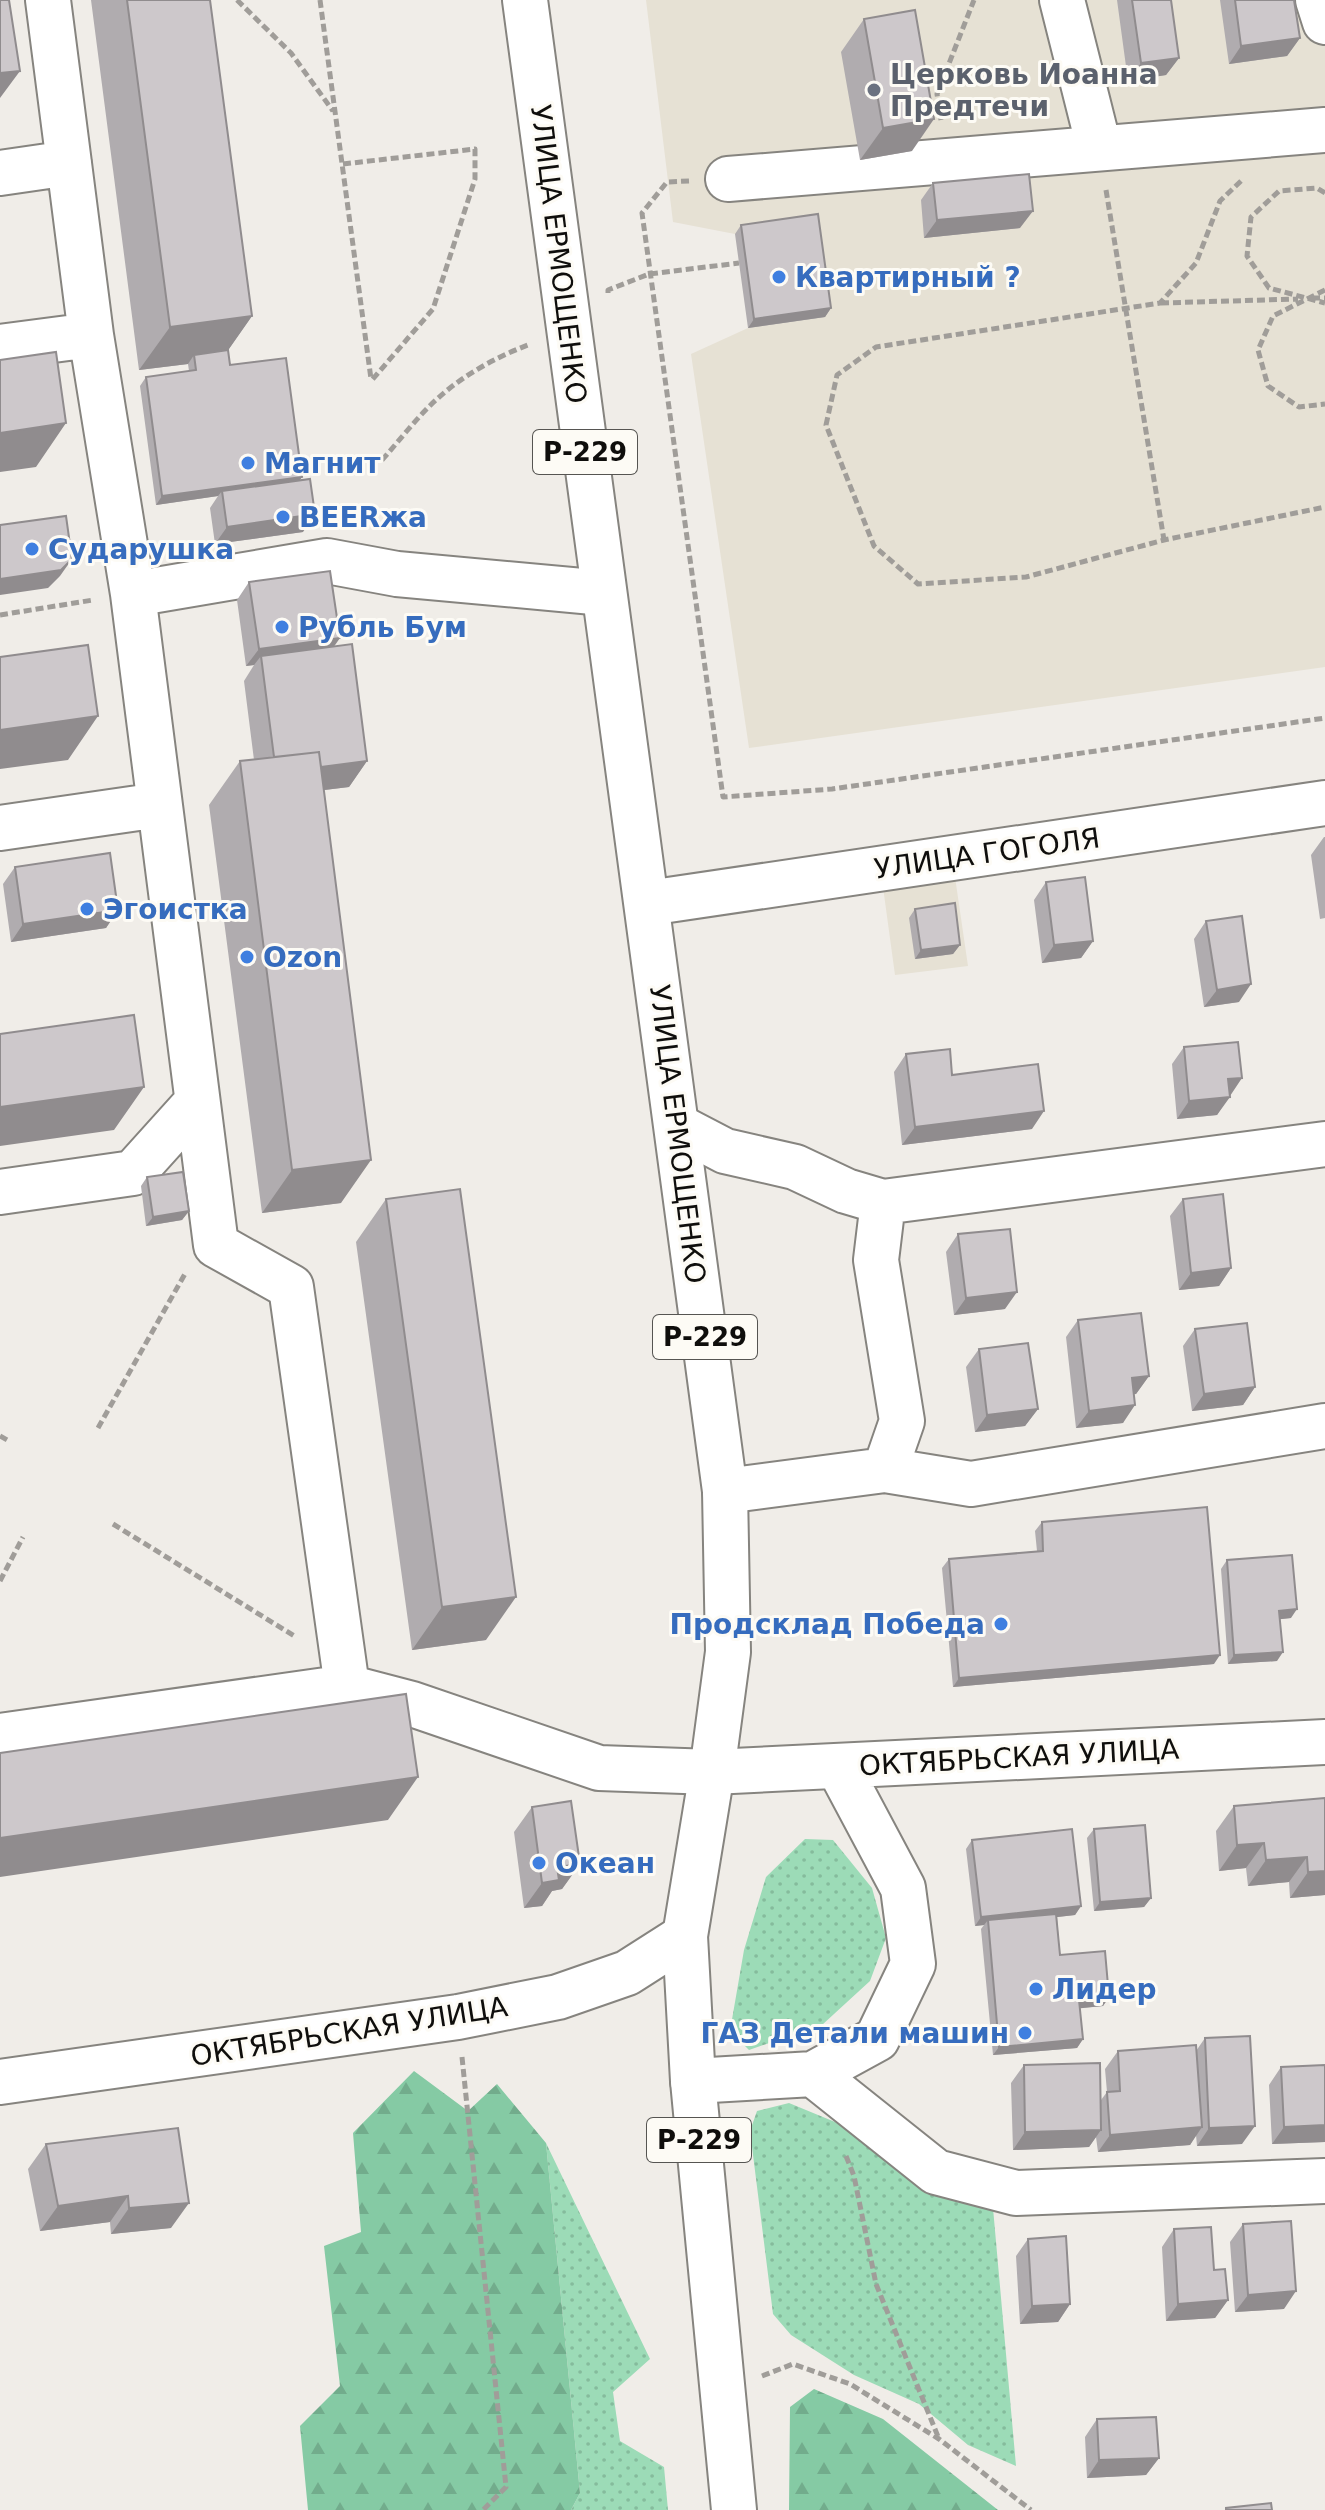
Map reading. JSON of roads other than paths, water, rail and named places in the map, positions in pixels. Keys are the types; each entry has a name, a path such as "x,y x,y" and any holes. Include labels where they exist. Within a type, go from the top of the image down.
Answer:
{"main road":[{"path":"0,1736 347,1687 291,1287 216,1245 133,594 91,335 48,0"},
{"name":"УЛИЦА ЕРМОЩЕНКО","path":"525,0 725,1491 728,1652 685,1936 693,2081 734,2510"},
{"path":"1062,0 1099,147"},
{"path":"1318,0 1325,22"},
{"path":"728,179 1325,130"},
{"path":"0,173 69,163"},
{"path":"0,347 91,335"},
{"path":"133,594 327,561 397,574 604,593"},
{"name":"УЛИЦА ГОГОЛЯ","path":"648,903 1325,803"},
{"path":"0,828 159,805"},
{"path":"0,1192 133,1173 197,1102"},
{"path":"677,1126 725,1151 795,1167 846,1191 883,1202 1325,1144"},
{"path":"883,1202 876,1260 902,1421 885,1470"},
{"path":"725,1491 885,1470 971,1484 1325,1426"},
{"name":"ОКТЯБРЬСКАЯ УЛИЦА","path":"347,1687 412,1704 599,1768 712,1772 1325,1742"},
{"path":"693,2081 813,2074 877,2039 913,1964 903,1888 838,1766"},
{"name":"ОКТЯБРЬСКАЯ УЛИЦА","path":"0,2082 458,2017 558,1997 627,1973 685,1936"},
{"path":"813,2074 936,2172 1016,2193 1325,2181"}],"place":[{"name":"Церковь Иоанна Предтечи","path":"874,90"},
{"name":"Квартирный ?","path":"779,277"},
{"name":"Магнит","path":"248,463"},
{"name":"BEERжа","path":"283,517"},
{"name":"Сударушка","path":"32,549"},
{"name":"Рубль Бум","path":"282,627"},
{"name":"Эгоистка","path":"87,909"},
{"name":"Ozon","path":"247,957"},
{"name":"Продсклад Победа","path":"1001,1624"},
{"name":"Океан","path":"539,1863"},
{"name":"Лидер","path":"1036,1989"},
{"name":"ГАЗ Детали машин","path":"1025,2033"}]}
